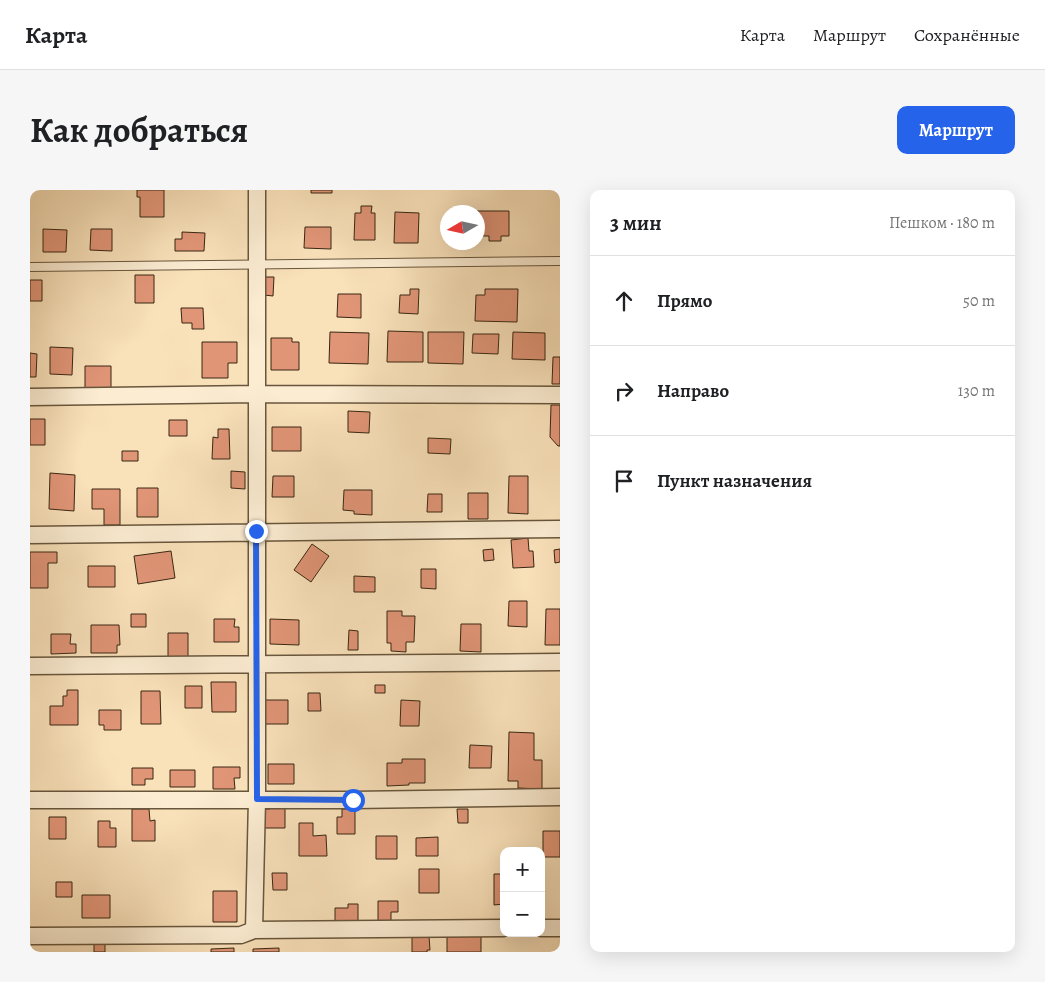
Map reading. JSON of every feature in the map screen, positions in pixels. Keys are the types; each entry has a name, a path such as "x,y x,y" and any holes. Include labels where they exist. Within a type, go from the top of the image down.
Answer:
{"street":[{"path":"254,930 257,799 257,190"},
{"path":"30,397 257,394 560,395"},
{"path":"30,535 560,529"},
{"path":"30,666 560,662"},
{"path":"30,800 353,800 560,797"},
{"path":"30,936 242,935 254,930 500,928"},
{"path":"545,928 560,928"}],"lane":[{"path":"30,267 560,261"}],"building":[{"path":"137,190 164,190 164,217 140,217 140,197 137,197"},
{"path":"311,190 332,190 332,193 311,193"},
{"path":"361,206 372,206 371,213 375,213 375,240 354,240 355,213 361,213"},
{"path":"485,211 509,211 509,236 501,236 501,241 489,241 489,236 485,236"},
{"path":"395,212 419,213 418,243 394,243"},
{"path":"305,227 331,227 331,249 304,248"},
{"path":"43,229 67,230 66,252 43,252"},
{"path":"91,229 112,229 112,251 90,250"},
{"path":"182,232 205,233 204,251 175,251 175,239 182,239"},
{"path":"135,275 154,275 154,303 135,303"},
{"path":"264,277 274,277 273,296 264,295"},
{"path":"30,280 42,280 42,301 30,301"},
{"path":"410,289 419,289 418,314 399,313 400,295 410,295"},
{"path":"485,289 518,289 517,322 475,321 476,295 485,295"},
{"path":"338,294 361,294 361,318 337,317"},
{"path":"181,308 203,308 204,329 192,329 192,323 182,323"},
{"path":"388,331 423,332 423,362 387,362"},
{"path":"330,332 369,333 368,364 329,363"},
{"path":"428,332 464,332 463,364 428,363"},
{"path":"513,332 545,333 545,360 512,359"},
{"path":"473,334 499,334 498,354 472,353"},
{"path":"271,338 292,338 292,342 299,342 299,370 271,370"},
{"path":"202,342 237,342 237,363 228,363 228,378 202,378"},
{"path":"50,347 73,348 72,375 50,374"},
{"path":"30,353 37,354 36,377 30,377"},
{"path":"553,357 560,357 560,384 552,384"},
{"path":"85,366 111,366 111,389 85,389"},
{"path":"551,405 560,405 560,446 550,437"},
{"path":"348,411 370,412 369,433 348,432"},
{"path":"30,419 45,419 45,445 30,445"},
{"path":"169,420 187,420 187,436 169,436"},
{"path":"272,427 301,427 301,451 272,451"},
{"path":"218,429 229,429 230,459 212,459 213,437 218,438"},
{"path":"428,438 451,439 450,454 428,453"},
{"path":"122,451 138,451 138,461 122,461"},
{"path":"231,471 245,472 245,489 231,488"},
{"path":"50,473 75,475 74,511 49,509"},
{"path":"273,476 294,476 294,497 272,497"},
{"path":"509,476 528,476 528,514 508,513"},
{"path":"137,488 158,488 158,517 137,517"},
{"path":"92,489 120,489 120,525 104,525 104,509 92,509"},
{"path":"344,490 372,490 372,515 354,514 354,511 343,510"},
{"path":"468,493 488,493 488,519 468,519"},
{"path":"428,494 442,494 442,512 427,512"},
{"path":"528,538 529,551 533,551 534,567 513,568 511,540"},
{"path":"312,544 329,556 311,582 294,570"},
{"path":"493,549 494,560 484,561 483,550"},
{"path":"560,549 560,562 555,563 554,550"},
{"path":"171,551 175,578 138,584 134,556"},
{"path":"30,552 57,552 57,563 48,563 48,588 30,588"},
{"path":"88,566 115,566 115,587 88,587"},
{"path":"421,569 436,569 436,589 421,588"},
{"path":"354,576 375,577 375,592 354,592"},
{"path":"509,601 527,601 527,627 508,626"},
{"path":"546,609 560,609 560,645 545,645"},
{"path":"387,611 402,611 402,616 415,616 414,642 406,642 406,652 391,651 391,643 387,643"},
{"path":"131,614 146,614 146,627 131,627"},
{"path":"214,619 235,619 234,627 239,627 239,642 214,642"},
{"path":"270,619 299,620 299,645 270,644"},
{"path":"461,624 481,624 481,652 460,651"},
{"path":"91,625 119,625 120,645 117,645 117,653 91,653"},
{"path":"349,630 358,631 358,650 348,650"},
{"path":"168,633 188,633 188,660 168,660"},
{"path":"51,634 71,634 70,644 76,644 76,653 51,654"},
{"path":"211,682 236,682 236,712 212,712"},
{"path":"375,685 385,685 385,693 375,693"},
{"path":"185,686 202,686 202,708 185,708"},
{"path":"67,690 78,690 78,725 50,725 50,706 63,706 63,696 67,696"},
{"path":"141,691 160,691 161,724 141,724"},
{"path":"308,693 320,693 321,711 308,711"},
{"path":"263,700 288,700 288,724 263,724"},
{"path":"401,700 420,701 419,726 400,726"},
{"path":"99,710 121,710 121,730 104,730 104,725 99,725"},
{"path":"509,732 534,733 534,760 542,760 542,789 518,788 518,781 508,781"},
{"path":"470,745 492,746 491,768 469,768"},
{"path":"402,759 425,759 425,783 387,786 387,763 402,763"},
{"path":"268,764 294,764 294,784 268,784"},
{"path":"213,767 240,767 240,778 234,778 235,789 213,789"},
{"path":"132,768 153,768 153,779 145,779 145,785 132,785"},
{"path":"170,770 195,770 195,787 170,787"},
{"path":"270,805 285,805 285,828 264,828 264,809 270,809"},
{"path":"132,809 149,809 150,821 155,820 155,841 132,841"},
{"path":"342,809 355,809 355,834 337,834 337,817 342,817"},
{"path":"457,809 468,809 468,823 458,823"},
{"path":"49,817 66,817 66,839 49,839"},
{"path":"98,821 110,821 110,828 116,828 116,847 98,847"},
{"path":"299,823 313,823 313,836 326,835 327,856 299,856"},
{"path":"543,831 560,831 560,857 545,857 545,847 543,847"},
{"path":"376,836 397,836 397,859 376,859"},
{"path":"438,837 438,856 416,856 416,838"},
{"path":"419,869 439,869 439,893 419,893"},
{"path":"272,873 287,873 287,890 273,890"},
{"path":"494,874 500,874 500,904 494,905"},
{"path":"56,882 72,882 72,897 56,897"},
{"path":"213,891 237,891 237,922 213,922"},
{"path":"82,895 110,895 110,918 82,918"},
{"path":"378,901 398,901 398,912 391,912 391,922 378,922"},
{"path":"348,904 358,904 358,921 335,921 335,908 348,908"},
{"path":"447,935 481,935 481,952 447,952"},
{"path":"412,936 429,936 430,950 427,950 427,952 412,952"},
{"path":"94,944 105,944 105,952 94,952"},
{"path":"234,948 234,952 211,952 211,949"},
{"path":"279,948 279,952 253,952 253,949"}],"route":[{"path":"256,531 257,799 353,800"}]}
